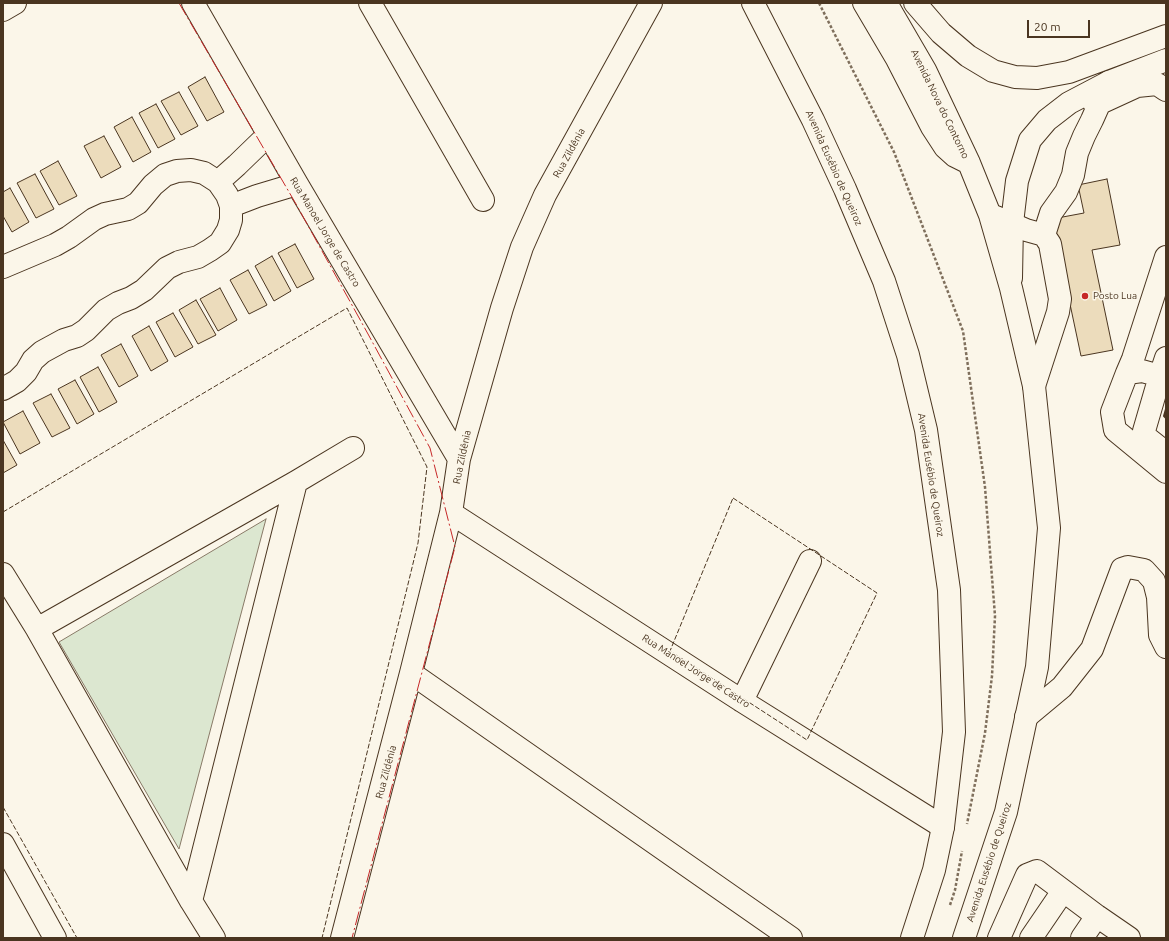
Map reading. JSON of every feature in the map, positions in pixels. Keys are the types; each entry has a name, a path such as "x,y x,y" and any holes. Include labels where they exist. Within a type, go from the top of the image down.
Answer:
{"main road":[{"path":"3,10 15,3"},
{"name":"Rua Manoel Jorge de Castro","path":"193,3 268,135 459,459"},
{"path":"370,3 483,200"},
{"name":"Rua Zildênia","path":"342,938 412,673 451,513 459,459 500,315 522,247 545,195 651,3"},
{"path":"753,3 771,37"},
{"path":"765,3 771,37"},
{"path":"864,3 898,59 932,128 945,147 955,156 969,163"},
{"name":"Avenida Nova do Contorno","path":"886,3 925,70 969,163"},
{"path":"915,3 941,33 968,56 993,71 1015,77 1037,78 1069,72 1166,36"},
{"path":"1140,46 1166,29"},
{"name":"Avenida Eusébio de Queiroz","path":"771,37 813,120 845,189 884,281 908,355 926,430 949,590 954,732 943,827 934,870 912,938"},
{"name":"Avenida Eusébio de Queiroz","path":"1011,288 1011,250 1028,229 1017,181 1030,140 1047,120 1069,103 1109,82 1166,60"},
{"path":"1028,229 1051,213 1066,192 1073,175 1077,153 1109,82"},
{"path":"1069,103 1100,103 1137,86 1156,84 1166,90"},
{"path":"218,182 268,135"},
{"name":"Avenida Eusébio de Queiroz","path":"964,938 1006,812 1037,667 1050,528 1034,386 1011,288 990,215 969,163"},
{"path":"3,267 55,245 94,219 105,214 128,209 138,203 153,185 165,175 177,171 192,170 204,173 218,182 227,195 231,206 231,220 228,230 220,243 198,256 179,262 167,268 144,290 106,310 86,330 77,336 64,340 42,352 33,360 26,372 17,381 3,389"},
{"path":"231,206 257,196 297,184"},
{"path":"990,215 1028,229 1050,244 1060,299 1058,312 1034,386"},
{"path":"1166,258 1133,359 1112,412 1115,430 1166,472"},
{"path":"1127,373 1163,367 1144,431 1146,437 1166,453"},
{"path":"37,630 353,448"},
{"path":"191,901 296,482"},
{"name":"Rua Manoel Jorge de Castro","path":"451,513 742,701 943,827"},
{"path":"742,701 810,561"},
{"path":"1026,717 1062,687 1092,649 1122,569 1128,567 1144,570 1154,581 1159,601 1160,635 1166,647"},
{"path":"3,574 37,630 191,901 214,938"},
{"path":"1159,601 1166,581"},
{"path":"412,673 791,938"},
{"path":"5,852 55,938"},
{"path":"1000,938 1027,875 1037,871 1129,938"},
{"path":"1031,938 1063,891"},
{"path":"1082,938 1097,916"}],"green space":[{"path":"266,519 179,849 59,642"}],"building":[{"path":"205,77 224,112 207,121 188,87"},
{"path":"179,92 198,126 181,135 161,101"},
{"path":"156,104 175,139 158,148 139,113"},
{"path":"132,117 151,152 133,162 114,127"},
{"path":"104,136 121,167 101,178 84,146"},
{"path":"58,161 77,196 59,205 40,171"},
{"path":"35,174 54,209 36,218 17,183"},
{"name":"Posto Lua","path":"1107,179 1120,245 1092,250 1113,350 1081,356 1052,219 1084,213 1078,185"},
{"path":"10,188 29,222 12,232 3,216 3,192"},
{"path":"295,244 314,279 297,288 278,253"},
{"path":"272,256 291,291 274,301 255,266"},
{"path":"248,270 267,305 249,314 230,280"},
{"path":"220,288 237,320 218,331 200,299"},
{"path":"196,300 216,335 198,344 179,310"},
{"path":"173,313 193,347 175,357 156,322"},
{"path":"149,326 168,361 151,371 132,336"},
{"path":"121,344 138,376 119,387 101,355"},
{"path":"98,367 117,402 99,412 80,377"},
{"path":"75,380 94,414 77,424 58,389"},
{"path":"51,394 70,428 52,437 33,403"},
{"path":"23,411 40,443 20,454 3,422"},
{"path":"3,440 17,465 3,473"}],"fence":[{"path":"3,512 347,308 427,467 418,543 322,938"},
{"path":"733,498 877,593 807,740 670,651 733,498"},
{"path":"3,807 77,938"}],"wall":[{"path":"1166,409 1164,416 1166,418"}],"power":[{"path":"179,3 296,204 430,448 455,547 352,938"}],"place":[{"name":"Posto Lua","path":"1085,296"}]}
